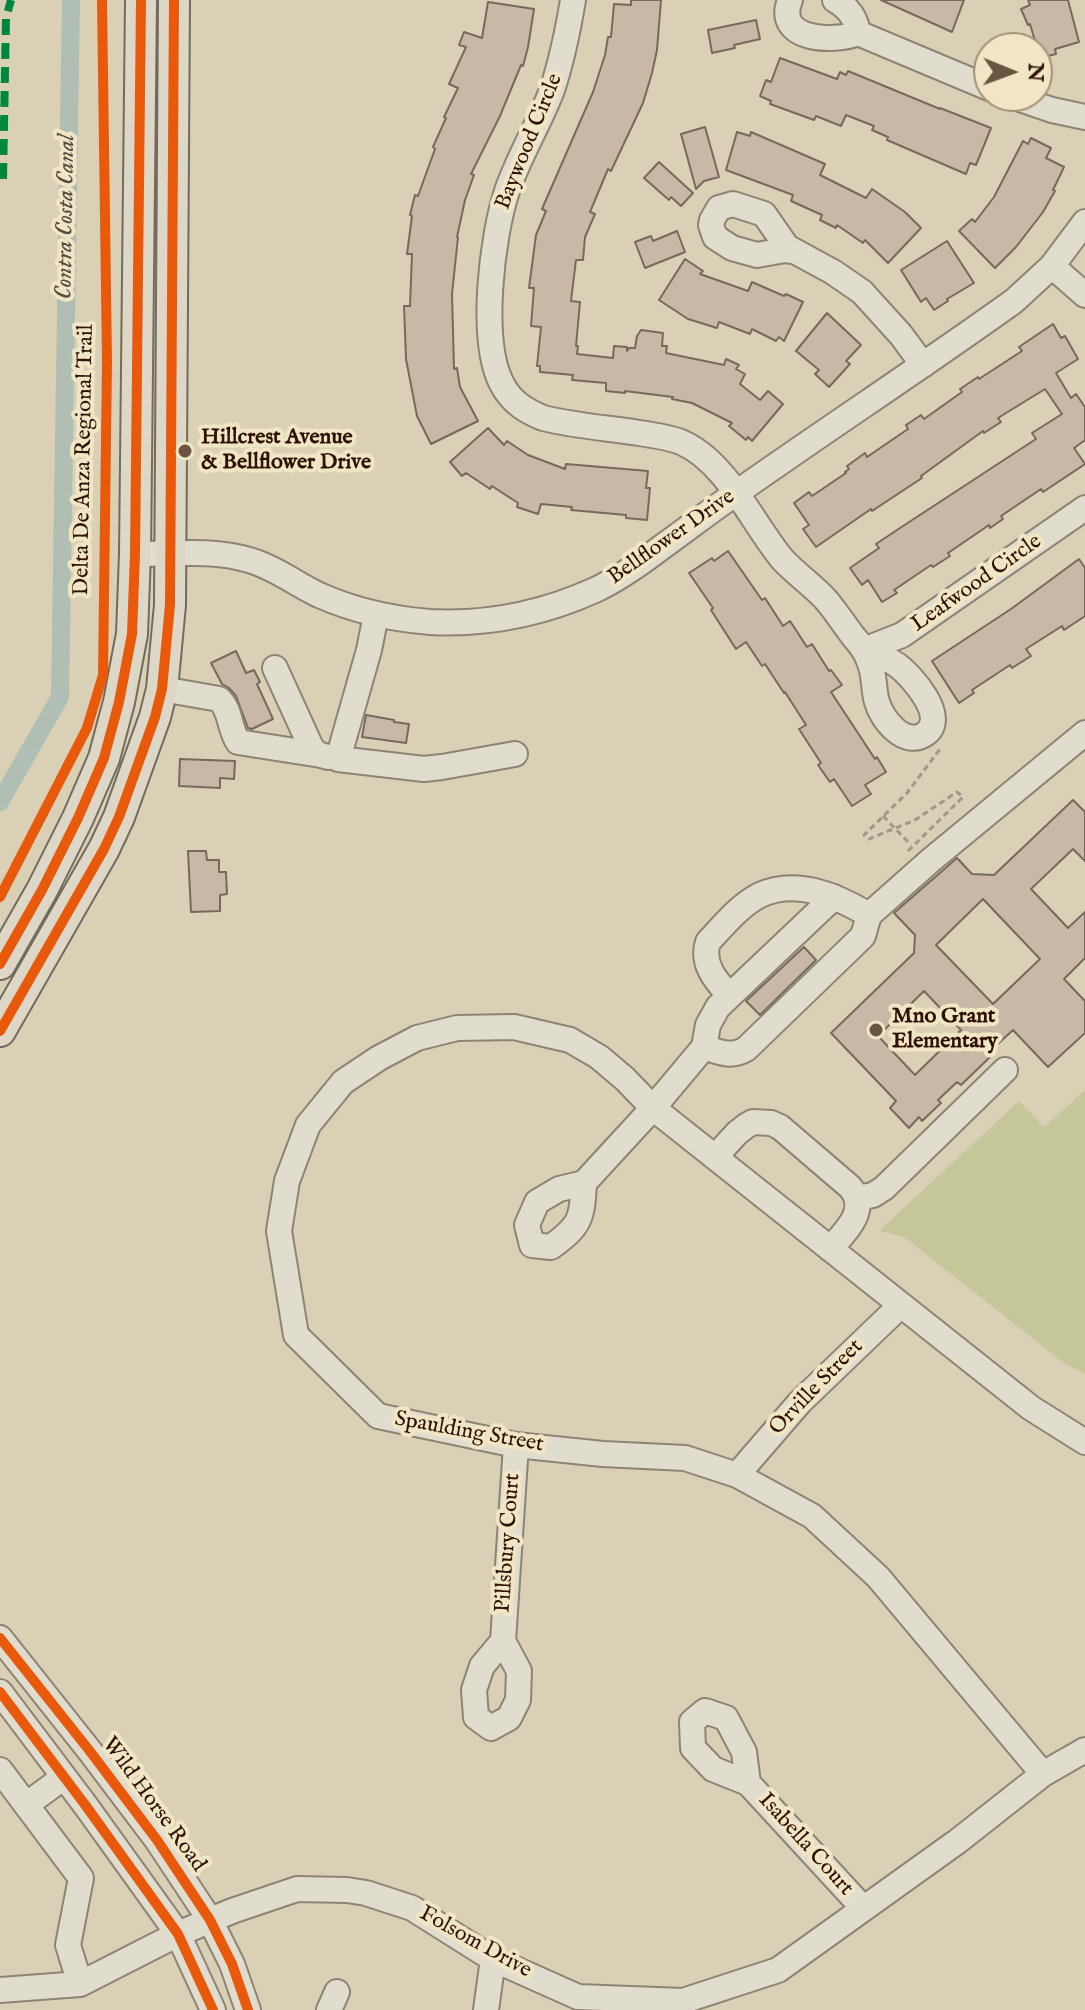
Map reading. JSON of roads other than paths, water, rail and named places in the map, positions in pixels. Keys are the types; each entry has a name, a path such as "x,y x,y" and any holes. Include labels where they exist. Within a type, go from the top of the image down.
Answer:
{"main road":[{"path":"0,964 42,890 104,758 132,634 141,0"},
{"path":"0,1031 104,849 147,743 162,689 169,628 174,0"}],"street":[{"name":"Baywood Circle","path":"573,0 551,93 509,186 499,216 490,296 491,343 497,374 514,401 543,418 666,437 692,448 710,462 781,557 828,602 864,650"},
{"path":"790,0 787,17 800,32 819,39 841,39 858,33 973,81"},
{"path":"835,0 854,18 858,33"},
{"path":"1053,110 1085,117"},
{"name":"Bellflower Drive","path":"135,554 221,555 252,561 345,605 376,615 405,619 459,622 519,615 560,603 617,578 1014,301 1052,266 1085,222"},
{"path":"793,251 862,292 894,326 923,365"},
{"path":"1052,266 1085,295"},
{"name":"Leafwood Circle","path":"864,650 912,629 1085,508"},
{"path":"330,757 369,650 376,615"},
{"path":"275,668 311,747 317,754 330,757"},
{"path":"162,689 219,699 228,711 235,738 242,744 424,769 515,754"},
{"path":"704,1047 728,1055 746,1049 863,936 869,915 1085,733"},
{"path":"729,995 706,963 708,942 762,894 795,888 811,890 834,897 869,915"},
{"path":"584,1183 704,1047 705,1033 713,1014 729,995 834,897"},
{"name":"Spaulding Street","path":"1043,1774 878,1577 812,1516 737,1475 685,1458 516,1445 378,1416 296,1335 279,1231 287,1181 308,1125 343,1082 417,1038 457,1028 514,1027 570,1040 599,1057 653,1108 1031,1408 1085,1442"},
{"path":"857,1198 873,1195 884,1188 1005,1070"},
{"path":"715,1157 737,1133 753,1122 780,1127 850,1187 857,1198 852,1224 830,1249"},
{"name":"Orville Street","path":"737,1475 800,1402 901,1305"},
{"name":"Pillsbury Court","path":"503,1641 516,1445"},
{"name":"Wild Horse Road","path":"0,1638 148,1829 210,1920 232,1964 248,2010"},
{"path":"0,1692 178,1934 213,2010"},
{"name":"Folsom Drive","path":"0,1990 80,1984 178,1934 297,1889 347,1890 412,1908 493,1959 578,1997 683,2005 778,1970 958,1841 1043,1774 1085,1750"},
{"path":"0,1770 81,1878 68,1945 80,1984"},
{"path":"26,1805 64,1777"},
{"name":"Isabella Court","path":"748,1783 863,1908"},
{"path":"486,2010 493,1959"}],"waterway":[{"name":"Contra Costa Canal","path":"0,802 60,697 71,0"}],"place":[{"name":"Hillcrest Avenue & Bellflower Drive","path":"185,451"},
{"name":"Mno Grant Elementary","path":"876,1030"}]}
